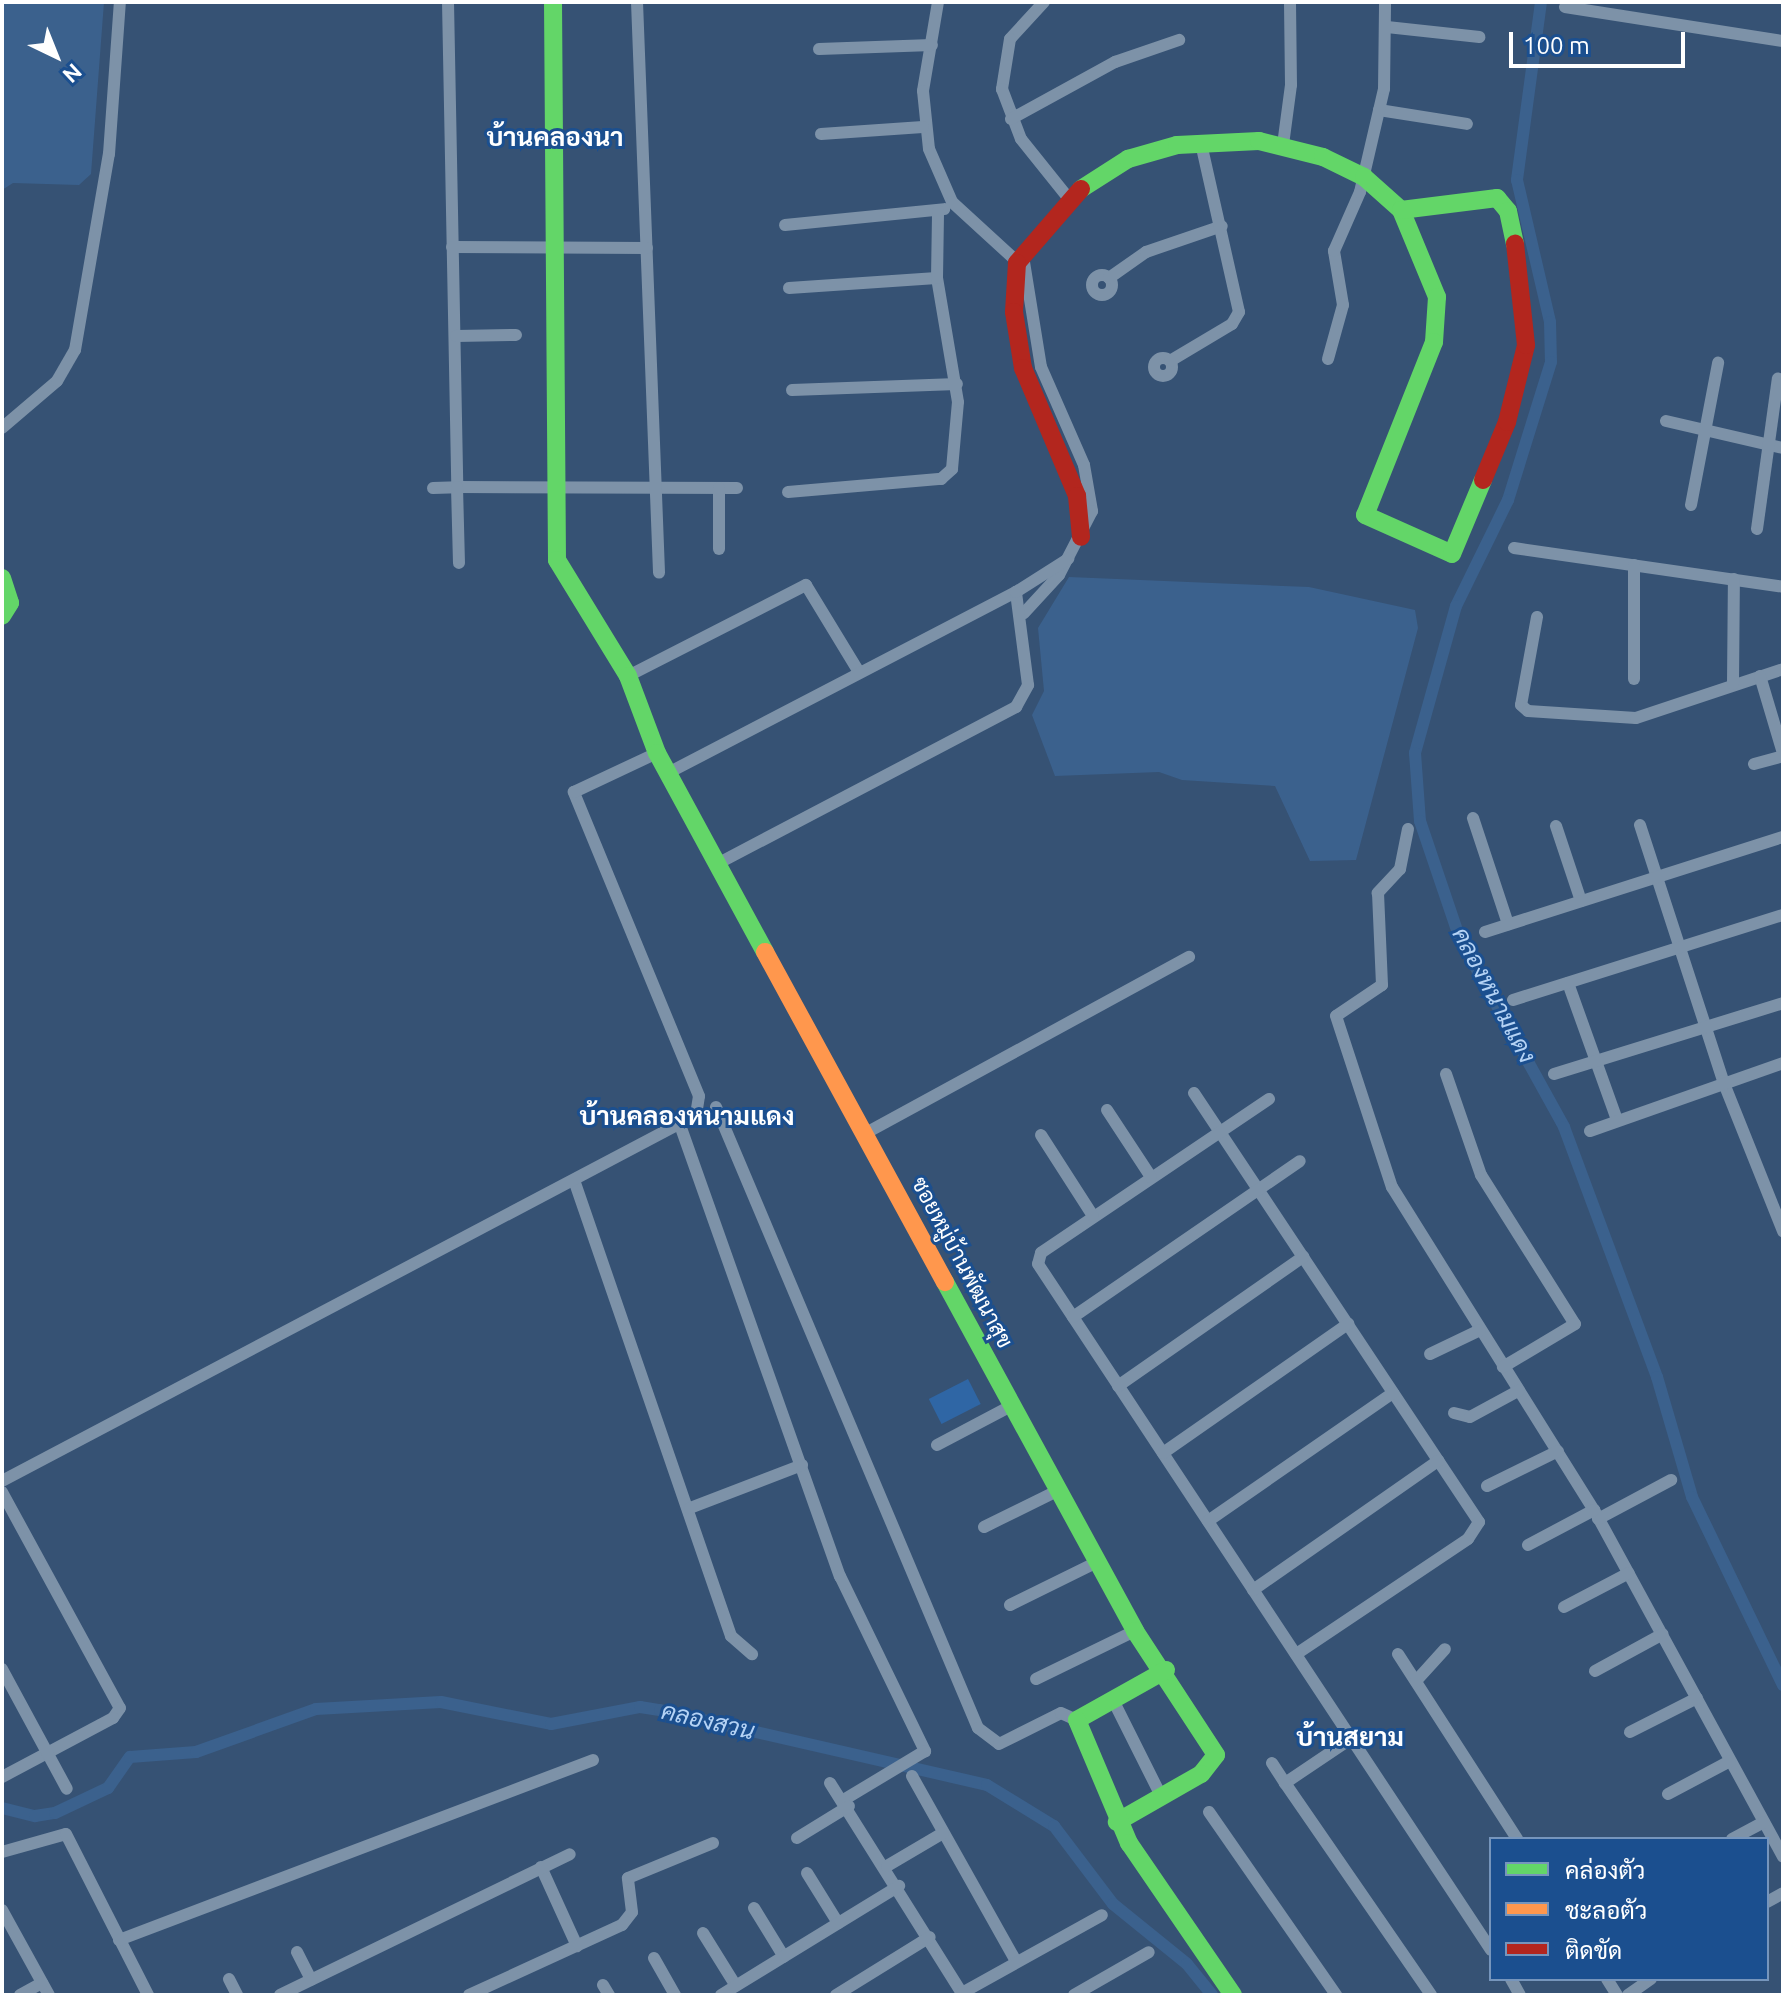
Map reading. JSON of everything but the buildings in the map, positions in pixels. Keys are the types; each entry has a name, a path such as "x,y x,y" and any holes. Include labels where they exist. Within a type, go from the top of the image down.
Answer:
{"street":[{"path":"2,428 57,381 75,350 109,154 120,2"},
{"path":"448,2 459,563"},
{"name":"ซอยหมู่บ้านพัฒนาสุข","path":"553,2 557,560 628,676 657,753 866,1133 1096,1562 1135,1631 1166,1670 1216,1755 1206,1771 1117,1822"},
{"path":"637,2 659,573"},
{"path":"938,2 923,127 955,205 1023,260"},
{"path":"1044,2 1020,24 1006,52 1002,89 1011,119 1034,158 1069,199"},
{"path":"1283,145 1291,85 1290,2"},
{"path":"1328,359 1343,305 1334,251 1364,177 1379,110 1387,27 1385,2"},
{"path":"1565,7 1590,6 1783,41"},
{"path":"1387,27 1479,37"},
{"path":"1011,119 1115,62 1179,40"},
{"path":"819,49 932,45"},
{"path":"1379,110 1467,124"},
{"path":"821,134 923,127"},
{"path":"1170,361 1238,317 1222,226 1201,143"},
{"path":"1024,613 1068,559 1081,537 1077,496 1023,368 1013,299 1023,260 1041,229 1069,199 1128,159 1201,143 1283,145 1364,177 1401,210 1437,297 1434,342 1365,515 1449,556 1507,422 1520,373 1526,345 1521,270 1508,211 1497,198 1401,210"},
{"path":"785,225 938,211 955,205"},
{"path":"788,492 948,475 958,436 957,384 937,278 938,211"},
{"path":"1109,278 1146,252 1222,226"},
{"path":"452,247 647,248"},
{"path":"789,288 937,278"},
{"path":"456,336 516,335"},
{"path":"1691,505 1701,429 1718,363"},
{"path":"1757,529 1778,378"},
{"path":"792,390 957,384"},
{"path":"1666,421 1783,448"},
{"path":"433,488 737,488"},
{"path":"719,488 719,549"},
{"path":"1514,548 1783,587"},
{"path":"668,773 1016,592 1068,559"},
{"path":"1634,565 1634,679"},
{"path":"2,578 10,603 2,616"},
{"path":"1733,684 1734,579"},
{"path":"628,676 806,585 859,672"},
{"path":"717,864 1016,707 1028,685 1024,613 1016,592"},
{"path":"1537,617 1521,705 1528,711 1636,718 1783,669"},
{"path":"1754,764 1783,755 1760,676"},
{"path":"2,1481 696,1115 699,1096 574,792 657,753"},
{"path":"1473,818 1508,924"},
{"path":"1640,825 1723,1081 1783,1231"},
{"path":"1556,826 1581,901"},
{"path":"1408,829 1400,869 1378,893 1382,985 1336,1016 1392,1187 1596,1514 1783,1857"},
{"path":"1485,932 1783,837"},
{"path":"1513,1000 1783,915"},
{"path":"866,1133 1189,957"},
{"path":"1568,983 1617,1120"},
{"path":"1554,1074 1783,1003"},
{"path":"1590,1131 1723,1081 1783,1063"},
{"path":"1446,1074 1481,1175 1575,1324 1503,1367"},
{"path":"1194,1093 1478,1519 1478,1529 1296,1654"},
{"path":"1269,1099 1093,1216 1038,1258 1118,1386 1489,1947"},
{"path":"716,1107 978,1728 999,1744 1061,1713 1077,1720 1117,1822 1233,1995"},
{"path":"1107,1110 1151,1177"},
{"path":"680,1125 844,1587 924,1757 847,1802 797,1838"},
{"path":"1041,1135 1093,1216"},
{"path":"1073,1317 1300,1161"},
{"path":"574,1180 690,1508 731,1636 752,1654"},
{"path":"1118,1386 1303,1257"},
{"path":"1163,1453 1348,1324"},
{"path":"1430,1354 1480,1330"},
{"path":"1454,1413 1470,1417 1518,1391"},
{"path":"1208,1521 1393,1393"},
{"path":"937,1445 1012,1405"},
{"path":"1487,1486 1558,1451"},
{"path":"1253,1590 1438,1461"},
{"path":"690,1508 802,1465"},
{"path":"1528,1545 1671,1480"},
{"path":"984,1527 1058,1490"},
{"path":"2,1492 120,1708 48,1754 2,1777"},
{"path":"1010,1605 1096,1562"},
{"path":"1564,1607 1629,1573"},
{"path":"1036,1679 1135,1631"},
{"path":"1595,1671 1663,1634"},
{"path":"1416,1681 1445,1649"},
{"path":"1398,1654 1516,1837"},
{"path":"2,1669 67,1789"},
{"path":"1077,1720 1166,1670"},
{"path":"1630,1732 1697,1698"},
{"path":"1113,1700 1162,1798"},
{"path":"1285,1783 1352,1738"},
{"path":"119,1940 593,1760"},
{"path":"1668,1794 1730,1761"},
{"path":"1272,1763 1431,1995"},
{"path":"912,1776 1016,1961"},
{"path":"830,1783 847,1802 961,1992"},
{"path":"1209,1812 1336,1995"},
{"path":"1736,1837 1764,1822"},
{"path":"887,1866 943,1833"},
{"path":"2,1852 66,1834 148,1995"},
{"path":"469,1995 577,1946 631,1917 625,1885 631,1876 713,1843"},
{"path":"280,1995 570,1854"},
{"path":"541,1867 577,1946"},
{"path":"807,1873 838,1923"},
{"path":"721,1995 899,1886"},
{"path":"754,1908 784,1957"},
{"path":"3,1913 49,1995"},
{"path":"945,1995 961,1992 1102,1915"},
{"path":"703,1933 736,1986"},
{"path":"836,1995 930,1937"},
{"path":"297,1952 311,1980"},
{"path":"1074,1995 1149,1952"},
{"path":"654,1958 675,1995"},
{"path":"229,1979 237,1995"},
{"path":"1628,1995 1648,1981"},
{"path":"20,1995 42,1983"}],"shaded area":[{"path":"2,2 104,2 91,174 79,185 13,183 2,190"},
{"path":"1069,577 1309,587 1415,610 1418,628 1356,860 1310,861 1275,786 1182,780 1159,772 1055,776 1032,715 1044,691 1038,628"},
{"path":"968,1379 981,1404 942,1424 929,1399"}],"waterway":[{"name":"คลองหนามแดง","path":"1541,2 1517,180 1550,322 1551,362 1508,500 1456,606 1415,753 1420,821 1460,939 1564,1127 1657,1377 1692,1497 1783,1685"},
{"name":"คลองสวน","path":"2,1808 35,1816 55,1813 108,1788 130,1757 196,1752 316,1709 441,1702 551,1724 640,1707 660,1710 987,1785 1054,1826 1113,1904 1187,1964 1212,1995"}],"traffic: fast":[{"path":"553,2 557,560 628,676 657,753 765,952"},
{"path":"1081,189 1128,159 1177,145 1259,141 1323,157 1364,177 1401,210 1437,297 1434,342 1365,515 1452,554 1483,480"},
{"path":"1401,210 1497,198 1508,211 1515,244"},
{"path":"2,578 10,603 2,616"},
{"path":"945,1282 1135,1631 1216,1755 1201,1774 1117,1822"},
{"path":"1166,1670 1077,1720 1129,1843 1233,1995"}],"traffic: slow":[{"path":"765,952 945,1282"}],"traffic: jam":[{"path":"1081,189 1017,263 1014,312 1023,368 1077,496 1081,537"},
{"path":"1483,480 1507,422 1526,345 1515,244"}],"district":[{"name":"บ้านคลองนา","path":"555,137"},
{"name":"บ้านคลองหนามแดง","path":"687,1116"},
{"name":"บ้านสยาม","path":"1350,1737"}]}
